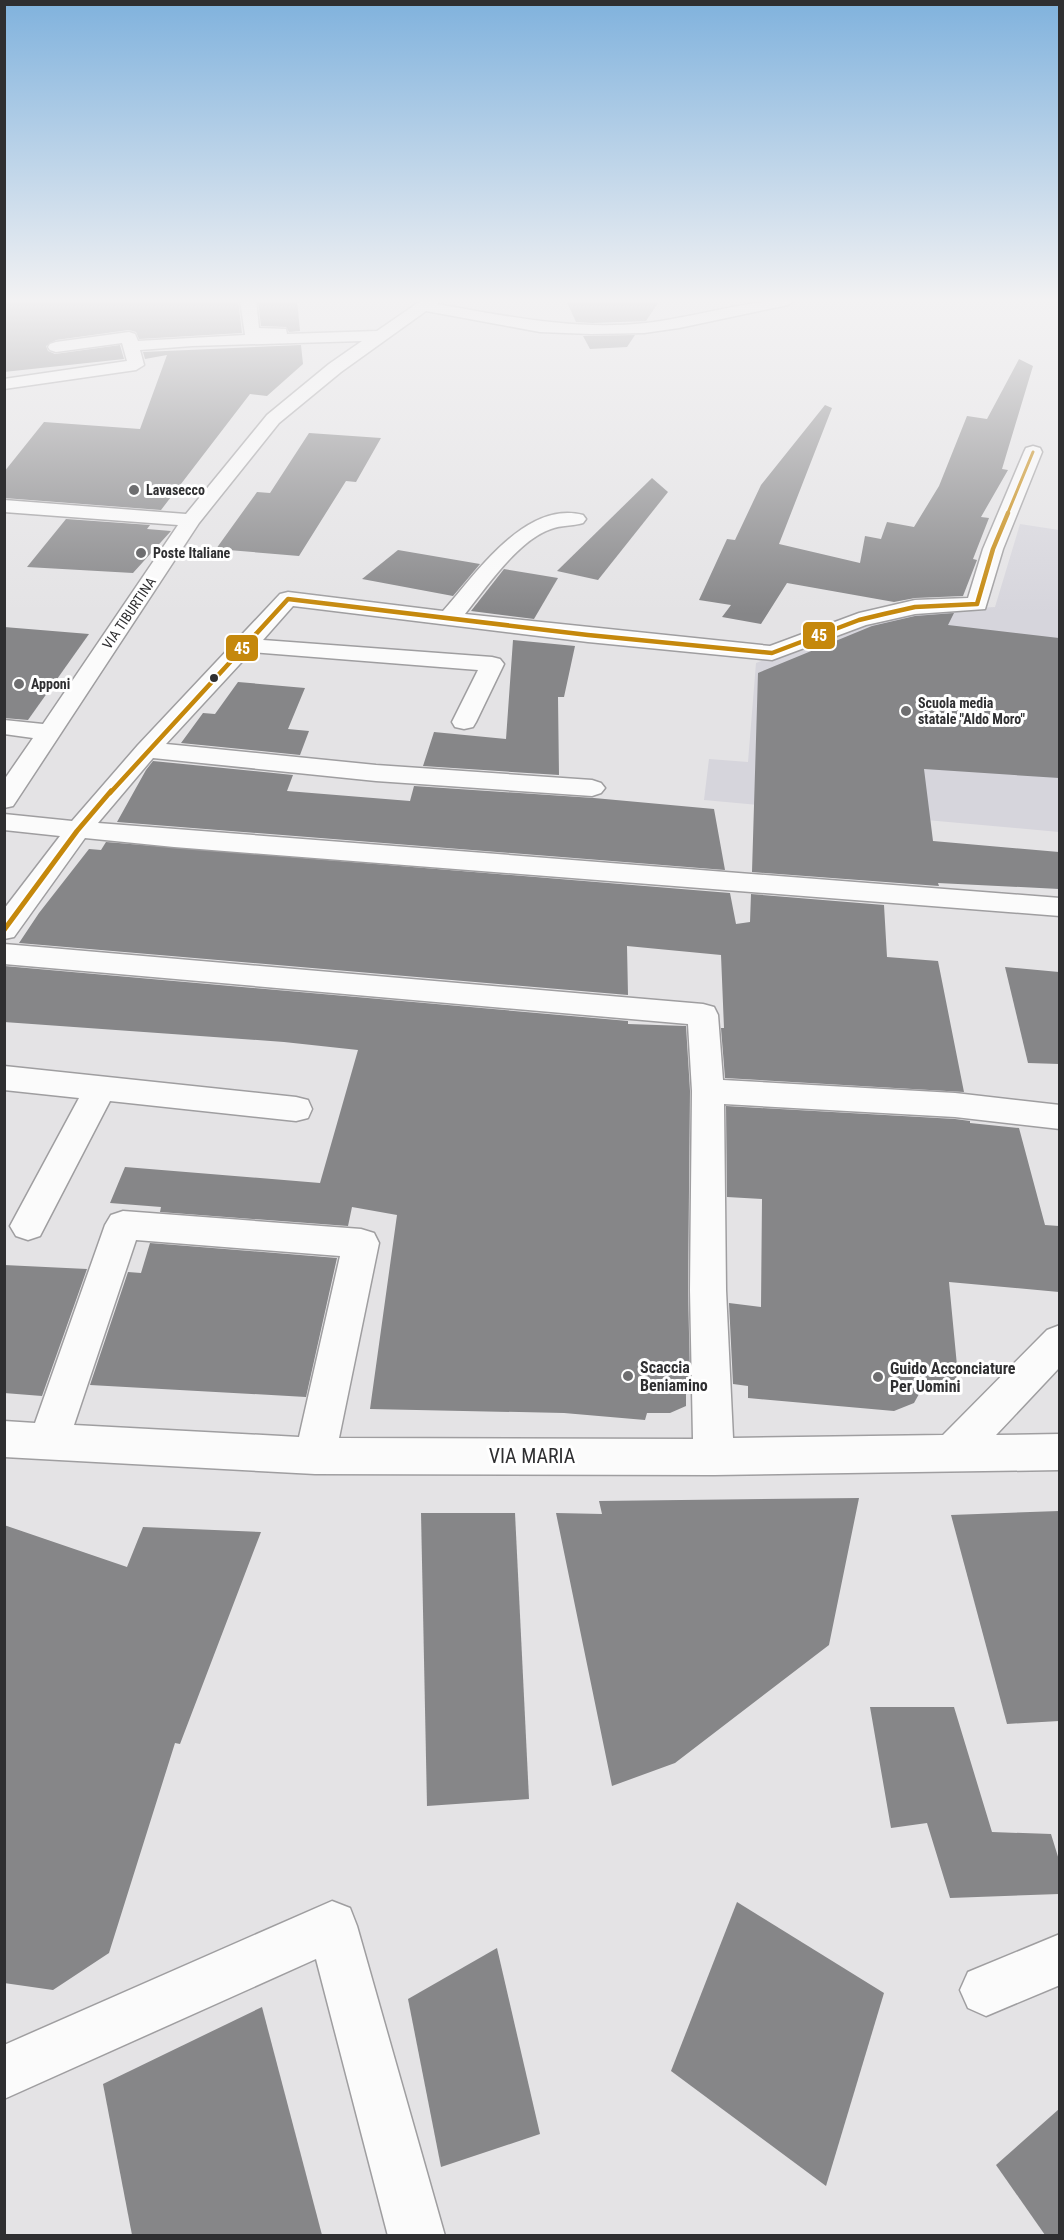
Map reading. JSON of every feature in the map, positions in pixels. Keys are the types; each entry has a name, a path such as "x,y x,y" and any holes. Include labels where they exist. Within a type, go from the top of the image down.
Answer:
{"street":[{"name":"VIA TIBURTINA","path":"4,800 191,520 273,419 291,405"},
{"path":"4,930 77,831 147,750 288,599 772,653 859,620 884,614 915,608 977,604 993,549 1033,452"},
{"path":"4,506 191,520"},
{"path":"449,618 502,558 529,532 542,525 576,519"},
{"path":"245,645 492,664 464,722"},
{"path":"4,727 45,740"},
{"path":"4,747 45,740"},
{"path":"147,750 376,773 592,788"},
{"path":"4,822 77,831 1059,907"},
{"path":"4,954 703,1015 708,1091 708,1290 714,1457"},
{"path":"4,1078 296,1109"},
{"path":"28,1227 100,1088"},
{"path":"708,1091 955,1105 1059,1117"},
{"path":"18,1446 123,1225 361,1244 315,1456"},
{"path":"951,1455 1059,1341"},
{"name":"VIA MARIA","path":"18,1446 315,1456 714,1457 1059,1452"},
{"path":"4,2072 332,1926 417,2235"},
{"path":"986,1990 1059,1959"}],"shaded area":[{"name":"Scuola media statale \"Aldo Moro\"","path":"1020,524 1059,530 1059,832 704,800 709,759 748,762 756,663 838,632 885,618 927,611 995,607"}],"building":[{"path":"149,405 242,405 161,510 4,498 4,472 44,422 140,429"},
{"path":"825,405 832,408 779,544 860,563 865,536 881,539 887,522 914,527 939,486 967,416 987,419 995,405 1021,405 1002,469 1008,470 981,517 989,518 973,559 977,560 963,596 915,598 894,602 787,583 761,624 722,617 731,605 699,600 727,539 735,540 761,485"},
{"path":"309,433 381,438 356,482 346,481 299,556 216,549 257,492 270,493"},
{"path":"652,478 668,492 598,580 557,571"},
{"path":"66,519 150,525 147,529 171,531 133,573 27,567"},
{"path":"398,550 480,564 453,596 362,579"},
{"path":"504,569 558,578 534,619 471,611"},
{"name":"Scuola media statale \"Aldo Moro\"","path":"954,613 948,625 1059,638 1059,778 924,769 933,841 1059,852 1059,889 938,883 939,886 752,872 758,673 872,626 915,616"},
{"path":"4,627 89,634 28,720 4,718"},
{"path":"513,640 575,646 564,697 558,697 559,775 423,766 434,732 506,739"},
{"path":"238,682 305,688 288,729 309,731 300,755 181,743 203,713 215,714"},
{"path":"153,761 293,775 287,791 410,801 414,786 714,809 725,870 117,822"},
{"path":"106,842 730,893 736,924 750,922 751,894 884,905 887,957 938,961 964,1092 725,1078 721,1028 724,1028 721,955 627,946 628,995 19,943 39,913 89,849 101,850"},
{"path":"4,966 628,1021 628,1024 686,1026 690,1091 688,1290 690,1377 686,1377 686,1406 670,1413 647,1413 645,1420 564,1413 370,1409 397,1215 352,1207 348,1226 160,1212 161,1207 110,1203 125,1167 320,1183 358,1050 284,1042 4,1022"},
{"path":"1005,967 1059,972 1059,1064 1028,1063"},
{"path":"726,1106 955,1119 970,1121 970,1123 1019,1128 1045,1225 1059,1226 1059,1292 949,1282 958,1376 941,1394 919,1394 914,1403 894,1411 748,1398 748,1386 733,1384 729,1303 761,1307 762,1199 727,1197"},
{"path":"150,1243 337,1258 306,1397 90,1385 128,1272 141,1273"},
{"path":"4,1265 87,1269 42,1396 4,1393"},
{"path":"859,1498 829,1645 675,1763 612,1786 556,1513 602,1514 599,1501"},
{"path":"1059,1511 1059,1721 1007,1724 951,1515"},
{"path":"421,1513 515,1513 529,1799 427,1806"},
{"path":"4,1525 127,1567 143,1527 261,1532 180,1744 175,1743 109,1953 53,1990 4,1983"},
{"path":"870,1707 954,1707 992,1832 1051,1834 1059,1860 1059,1894 950,1898 927,1823 891,1828"},
{"path":"737,1902 884,1993 826,2186 671,2071"},
{"path":"497,1948 540,2134 441,2167 408,1999"},
{"path":"262,2007 322,2235 132,2235 103,2084"},
{"path":"1059,2109 1059,2235 1045,2235 996,2165"}],"transit line":[{"name":"45","path":"4,930 77,831 147,750 288,599 588,635 772,653 859,620 884,614 915,607 977,604 993,549 1033,452"}],"place":[{"name":"Lavasecco","path":"134,490"},
{"name":"Poste Italiane","path":"141,553"},
{"name":"Apponi","path":"19,684"},
{"name":"Scuola media statale \"Aldo Moro\"","path":"906,711"},
{"name":"Scaccia Beniamino","path":"628,1376"},
{"name":"Guido Acconciature Per Uomini","path":"878,1377"}]}
